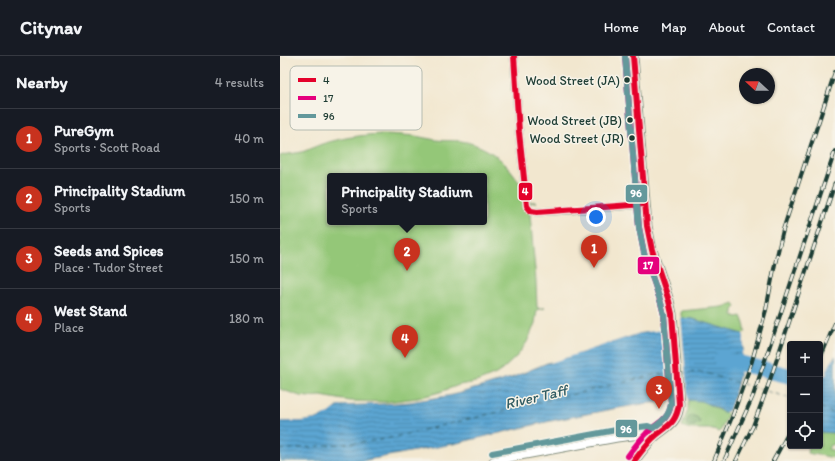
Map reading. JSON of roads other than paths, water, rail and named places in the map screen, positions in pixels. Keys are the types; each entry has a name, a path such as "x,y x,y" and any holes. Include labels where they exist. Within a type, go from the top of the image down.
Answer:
{"street":[{"path":"514,56 519,132 527,206 532,211 537,212 645,204"},
{"path":"633,56 645,204 650,242 672,314 679,404 678,414 672,423 653,438 634,461"},
{"path":"493,461 617,438 648,434 653,438"}],"water":[{"path":"681,318 693,319 743,334 745,336 740,374 729,411 722,412 717,408 701,401 688,400 649,403 546,422 453,444 361,461 280,461 280,421 302,421 315,419 339,406 410,402 453,395 511,378 547,363 640,333 663,329"},
{"path":"835,356 835,433 823,432 823,377"}],"waterway":[{"name":"River Taff","path":"721,360 787,375"}],"railway":[{"path":"714,461 752,361 766,310 783,230 835,72"},
{"path":"724,461 753,396 835,151"},
{"path":"736,461 753,426 769,383 835,183"},
{"path":"823,352 835,323"},
{"path":"773,461 787,435"}],"place":[{"name":"Wood Street (JA)","path":"627,80"},
{"name":"Wood Street (JB)","path":"630,120"},
{"name":"Wood Street (JR)","path":"632,138"},
{"name":"PureGym","path":"594,268"},
{"name":"Principality Stadium","path":"407,271"},
{"name":"West Stand","path":"405,358"},
{"name":"Seeds and Spices","path":"659,409"}]}
